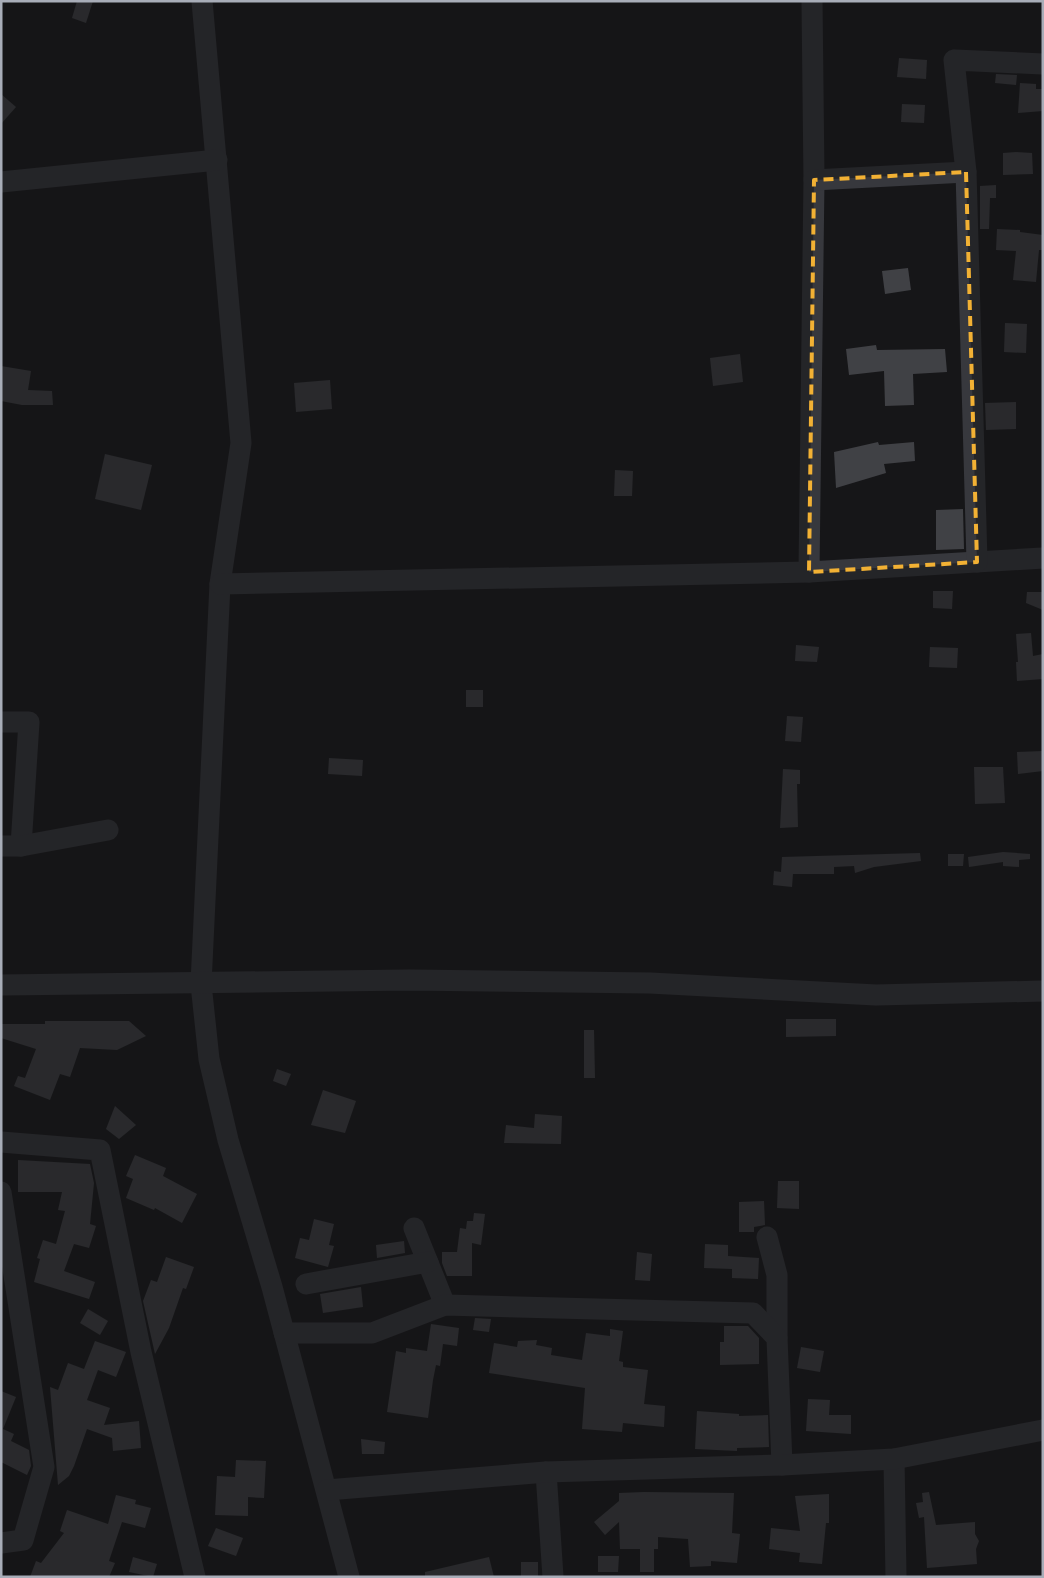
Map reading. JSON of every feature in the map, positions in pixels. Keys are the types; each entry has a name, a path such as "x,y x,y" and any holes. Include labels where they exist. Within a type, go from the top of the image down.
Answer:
{"street":[{"path":"202,1 241,443 220,584 201,984 209,1059 228,1140 284,1333 349,1577"},
{"path":"809,572 814,180 812,1"},
{"path":"977,562 966,172 954,60 1043,64"},
{"path":"1,182 217,160"},
{"path":"814,180 966,172"},
{"path":"220,584 809,572 1043,558"},
{"path":"1,722 29,722 11,846 108,830"},
{"path":"1,985 409,980 650,983 876,995 1043,991"},
{"path":"1,1142 100,1150 141,1352 196,1577"},
{"path":"1,1192 44,1467 23,1540 1,1543"},
{"path":"414,1228 445,1305"},
{"path":"767,1237 777,1275 777,1338 782,1466"},
{"path":"306,1284 428,1262"},
{"path":"284,1333 372,1333 445,1305 753,1313 777,1338"},
{"path":"327,1490 546,1472 782,1466 894,1459 1043,1430"},
{"path":"894,1459 896,1577"},
{"path":"546,1472 553,1577"}],"highlighted area":[{"path":"966,172 977,562 809,572 814,180"}],"building":[{"path":"77,1 93,1 86,23 72,18"},
{"path":"899,58 927,60 926,79 897,77"},
{"path":"996,74 1017,75 1016,85 995,83"},
{"path":"1020,83 1036,84 1036,89 1043,89 1043,111 1018,113"},
{"path":"1,94 16,107 1,124"},
{"path":"902,104 925,105 924,123 901,122"},
{"path":"1003,153 1032,153 1033,174 1003,175"},
{"path":"996,185 996,198 990,198 989,229 980,229 980,186"},
{"path":"997,229 1020,230 1020,232 1043,235 1043,250 1039,250 1036,282 1013,280 1016,251 996,250"},
{"path":"908,268 911,290 885,294 882,271"},
{"path":"1005,323 1027,324 1026,353 1004,352"},
{"path":"876,345 877,350 945,349 947,372 913,374 914,405 885,406 884,371 849,375 846,349"},
{"path":"740,354 743,382 713,386 710,358"},
{"path":"1,366 31,371 28,390 52,391 53,405 22,405 1,401"},
{"path":"330,380 332,409 296,412 294,383"},
{"path":"1016,402 1016,429 986,430 985,403"},
{"path":"878,442 879,445 914,442 915,461 884,464 886,473 836,488 834,452"},
{"path":"105,454 152,465 141,510 95,499"},
{"path":"615,470 633,471 632,496 614,496"},
{"path":"963,509 964,549 936,550 936,510"},
{"path":"933,591 953,591 952,609 933,608"},
{"path":"1027,592 1043,592 1043,610 1026,603"},
{"path":"1031,633 1033,656 1043,654 1043,679 1017,681 1016,634"},
{"path":"796,645 819,647 817,662 795,661"},
{"path":"930,647 958,648 957,668 929,667"},
{"path":"466,690 483,690 483,707 466,707"},
{"path":"787,716 803,717 801,742 785,741"},
{"path":"1043,751 1043,771 1018,774 1017,752"},
{"path":"329,758 363,760 362,776 328,774"},
{"path":"974,767 1003,767 1005,803 975,804"},
{"path":"783,769 800,770 800,784 797,784 798,827 780,828"},
{"path":"1003,852 1030,854 1030,859 1019,860 1019,867 1003,866 1003,862 969,867 968,857"},
{"path":"920,853 921,861 874,867 855,873 854,866 834,867 834,874 793,874 792,887 773,885 774,871 781,872 782,857"},
{"path":"948,854 964,854 963,866 948,866"},
{"path":"786,1019 836,1019 836,1036 786,1037"},
{"path":"45,1021 129,1021 146,1036 117,1050 80,1048 70,1077 60,1074 50,1100 14,1086 18,1076 25,1078 36,1049 1,1038 1,1024 45,1024"},
{"path":"584,1030 594,1030 595,1078 584,1078"},
{"path":"277,1069 291,1074 286,1086 273,1081"},
{"path":"323,1090 356,1101 345,1133 311,1125"},
{"path":"115,1106 136,1125 119,1139 106,1129"},
{"path":"535,1114 562,1116 561,1144 504,1143 506,1125 534,1128"},
{"path":"135,1155 166,1168 163,1176 197,1194 182,1223 155,1208 154,1210 126,1198 133,1179 126,1176"},
{"path":"18,1160 90,1164 94,1183 90,1224 96,1226 89,1248 74,1244 64,1271 95,1282 89,1299 34,1282 40,1259 37,1258 43,1240 56,1244 65,1211 58,1210 62,1192 18,1192"},
{"path":"778,1181 799,1181 799,1209 777,1208"},
{"path":"764,1201 765,1225 754,1227 754,1232 739,1232 739,1202"},
{"path":"474,1213 485,1214 481,1245 472,1243 472,1276 447,1276 442,1263 442,1252 457,1252 460,1228 466,1229 467,1221 473,1221"},
{"path":"314,1219 334,1224 329,1245 334,1246 328,1267 295,1258 300,1238 309,1240"},
{"path":"404,1241 405,1253 377,1258 376,1245"},
{"path":"705,1244 728,1245 728,1256 759,1258 758,1279 732,1278 732,1269 704,1268"},
{"path":"637,1252 652,1254 650,1281 635,1280"},
{"path":"166,1257 194,1267 186,1289 183,1288 169,1328 155,1354 143,1301 151,1280 157,1282"},
{"path":"361,1287 363,1307 323,1313 320,1294"},
{"path":"88,1309 108,1321 100,1335 80,1323"},
{"path":"475,1318 491,1319 489,1332 473,1330"},
{"path":"431,1324 459,1328 457,1346 443,1344 440,1366 436,1365 428,1418 387,1412 396,1351 406,1353 406,1348 427,1351"},
{"path":"724,1326 748,1326 759,1338 759,1364 720,1365 720,1342 724,1342"},
{"path":"610,1329 623,1331 619,1361 623,1362 623,1367 648,1370 644,1404 665,1406 664,1427 623,1423 622,1432 582,1429 585,1388 489,1373 494,1343 517,1347 518,1341 537,1340 536,1345 552,1348 551,1355 582,1360 586,1333 610,1336"},
{"path":"95,1341 126,1352 116,1377 98,1370 87,1400 110,1408 104,1425 139,1421 141,1448 113,1451 112,1438 87,1429 69,1476 58,1485 50,1387 58,1390 68,1363 84,1369"},
{"path":"801,1347 824,1351 820,1372 797,1368"},
{"path":"1,1391 16,1397 3,1429 14,1434 11,1441 29,1450 31,1466 27,1475 1,1462"},
{"path":"808,1399 830,1400 829,1415 851,1415 851,1434 806,1431"},
{"path":"697,1411 739,1414 739,1416 768,1415 769,1447 737,1448 737,1451 695,1449"},
{"path":"361,1439 385,1442 384,1454 362,1454"},
{"path":"236,1460 266,1461 264,1498 248,1497 248,1516 215,1515 217,1476 235,1477"},
{"path":"929,1492 936,1525 975,1522 975,1534 979,1541 976,1549 977,1564 927,1568 924,1517 919,1518 916,1503 923,1502 922,1493"},
{"path":"619,1493 734,1493 732,1533 740,1534 737,1563 711,1561 711,1566 690,1567 688,1539 658,1537 658,1549 654,1549 654,1572 640,1572 640,1549 620,1549 619,1522 605,1535 594,1522 619,1501"},
{"path":"829,1494 829,1523 826,1523 822,1564 799,1562 800,1553 769,1549 771,1528 800,1531 795,1496"},
{"path":"116,1495 136,1500 135,1504 151,1508 145,1528 122,1522 109,1561 115,1563 109,1577 30,1577 36,1561 41,1563 64,1533 60,1531 67,1510 108,1524"},
{"path":"216,1528 243,1538 236,1556 208,1546"},
{"path":"598,1556 619,1556 618,1572 598,1572"},
{"path":"133,1557 157,1564 153,1577 129,1572"},
{"path":"489,1557 494,1577 425,1577 425,1572"},
{"path":"521,1562 538,1562 538,1577 521,1577"}]}
